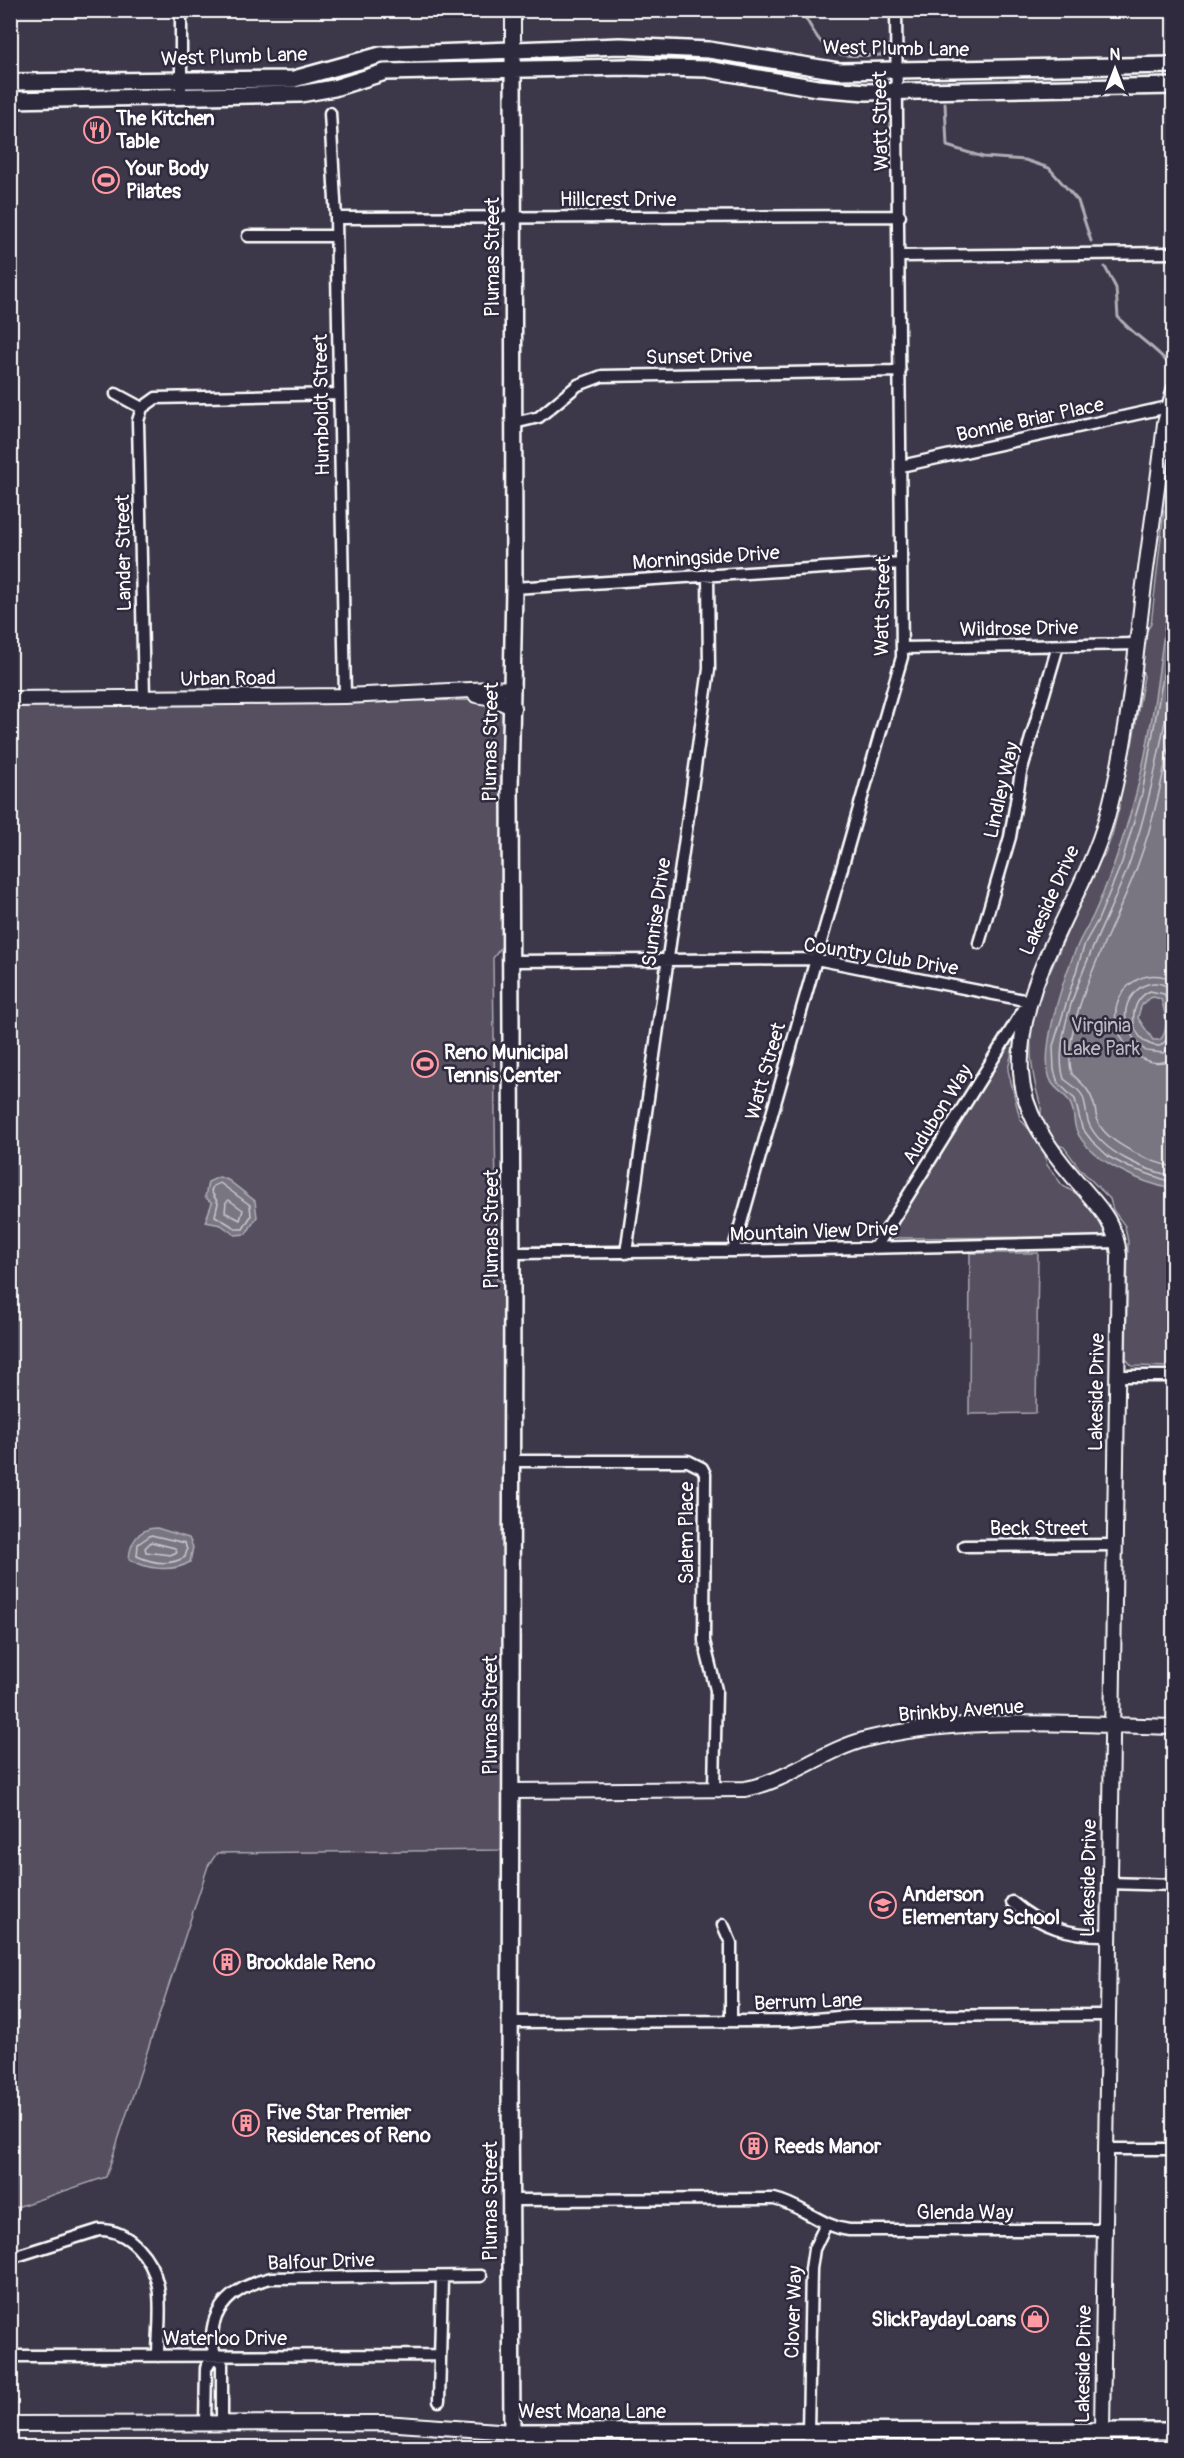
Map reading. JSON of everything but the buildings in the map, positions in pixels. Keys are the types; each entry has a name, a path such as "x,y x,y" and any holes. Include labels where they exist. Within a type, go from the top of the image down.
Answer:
{"main road":[{"name":"West Plumb Lane","path":"10,82 294,79 381,55 620,46 686,48 830,70 897,71 1173,65"},
{"name":"Plumas Street","path":"512,2440 510,789 514,588 513,50"},
{"name":"West Plumb Lane","path":"10,100 312,93 385,72 512,69 684,67 725,71 840,91 897,92 1173,86"},
{"name":"Lakeside Drive","path":"1102,2431 1102,2448"},
{"name":"West Moana Lane","path":"512,2440 808,2432 1173,2431"}],"street":[{"path":"181,10 181,96"},
{"name":"Plumas Street","path":"513,10 513,50"},
{"name":"Watt Street","path":"733,1251 902,657 900,216 896,10"},
{"name":"Humboldt Street","path":"330,113 336,218 345,696"},
{"name":"Hillcrest Drive","path":"336,218 900,216"},
{"path":"248,236 336,236"},
{"path":"900,256 1173,253"},
{"name":"Sunset Drive","path":"514,423 539,417 578,386 602,376 900,371"},
{"name":"Lakeside Drive","path":"1102,2431 1118,1242 1105,1213 1057,1157 1030,1111 1022,1083 1021,1059 1029,1000 1103,830 1115,776 1137,644 1168,407 1173,390"},
{"path":"116,394 142,408 156,399 339,394"},
{"name":"Bonnie Briar Place","path":"901,466 1168,407"},
{"name":"Lander Street","path":"142,408 138,421 144,698"},
{"name":"Morningside Drive","path":"514,588 901,563"},
{"name":"Sunrise Drive","path":"626,1253 709,669 708,575"},
{"name":"Wildrose Drive","path":"902,648 1137,644"},
{"name":"Lindley Way","path":"980,943 1010,837 1022,772 1058,646"},
{"name":"Urban Road","path":"10,699 345,696 513,688"},
{"name":"Urban Road","path":"447,692 488,696 513,708"},
{"name":"Country Club Drive","path":"510,961 816,959 1029,1000"},
{"name":"Audubon Way","path":"876,1247 1029,1000"},
{"name":"Mountain View Drive","path":"512,1253 626,1253 1118,1242"},
{"path":"1117,1376 1173,1376"},
{"name":"Salem Place","path":"512,1461 688,1461 702,1468 705,1474 704,1641 716,1690 714,1790"},
{"name":"Beck Street","path":"964,1546 1114,1545"},
{"name":"Brinkby Avenue","path":"511,1791 714,1790 759,1786 836,1749 913,1730 971,1726 1173,1727"},
{"path":"1109,1883 1173,1885"},
{"path":"1012,1902 1038,1921 1067,1933 1108,1935"},
{"path":"723,1924 731,1943 731,2021"},
{"name":"Berrum Lane","path":"510,2022 791,2021 851,2016 1107,2015"},
{"path":"1107,2149 1173,2150"},
{"path":"511,2200 774,2199 787,2202 826,2224"},
{"name":"Glenda Way","path":"826,2224 849,2230 1106,2230"},
{"name":"Clover Way","path":"811,2448 808,2432 811,2261 826,2224"},
{"path":"10,2258 99,2230 112,2230 125,2234 139,2249 158,2288 158,2356"},
{"name":"Balfour Drive","path":"222,2423 222,2364 214,2355 212,2341 215,2314 223,2303 254,2282 271,2278 481,2276"},
{"path":"439,2401 442,2277"},
{"name":"Balfour Drive","path":"205,2423 206,2368 214,2355"},
{"name":"Waterloo Drive","path":"10,2356 439,2355"},
{"name":"West Moana Lane","path":"10,2424 384,2423 512,2440"}],"green space":[{"name":"Virginia Lake Park","path":"1173,419 1173,1367 1132,1366 1126,1359 1128,1242 1125,1226 1113,1210 1110,1199 1080,1169 1064,1147 1056,1144 1045,1127 1033,1075 1030,1038 1035,1002 1041,986 1050,972 1073,919 1074,908 1095,866 1105,854 1119,808 1117,795 1126,750 1132,745 1144,676 1141,649 1151,624 1164,511 1160,505"},
{"path":"503,700 503,945 493,958 497,1280 504,1281 503,1850 217,1853 208,1866 106,2177 11,2209 11,703"},
{"name":"Virginia Lake Park","path":"1017,1028 1008,1070 1020,1119 1035,1136 1045,1154 1047,1165 1063,1186 1081,1196 1107,1228 1106,1233 1101,1237 893,1238 891,1232"},
{"path":"970,1253 1038,1253 1036,1413 969,1414"}],"water":[{"name":"Virginia Lake Park","path":"1173,568 1173,1189 1132,1176 1092,1151 1076,1129 1070,1103 1054,1086 1050,1078 1047,1057 1052,1023 1068,968 1105,888 1134,801 1152,714","holes":["1153,997 1161,999 1166,1026 1160,1040 1153,1040 1138,1018 1146,1000"]},
{"path":"219,1177 228,1180 255,1201 257,1217 246,1234 235,1235 221,1225 205,1222 212,1203 205,1197 208,1182"},
{"path":"157,1528 189,1538 193,1547 190,1562 167,1569 143,1565 129,1559 131,1547 140,1533"}],"waterway":[{"path":"801,10 817,37 831,51 850,55 882,55"},
{"path":"945,103 947,146 983,157 1025,160 1049,168 1078,201 1091,241"},
{"path":"1105,267 1116,288 1118,317 1169,364"}],"place":[{"name":"The Kitchen Table","path":"97,130"},
{"name":"Your Body Pilates","path":"106,180"},
{"name":"Reno Municipal Tennis Center","path":"425,1064"},
{"name":"Anderson Elementary School","path":"883,1905"},
{"name":"Brookdale Reno","path":"227,1962"},
{"name":"Five Star Premier Residences of Reno","path":"246,2123"},
{"name":"Reeds Manor","path":"754,2146"},
{"name":"SlickPaydayLoans","path":"1035,2319"}]}
